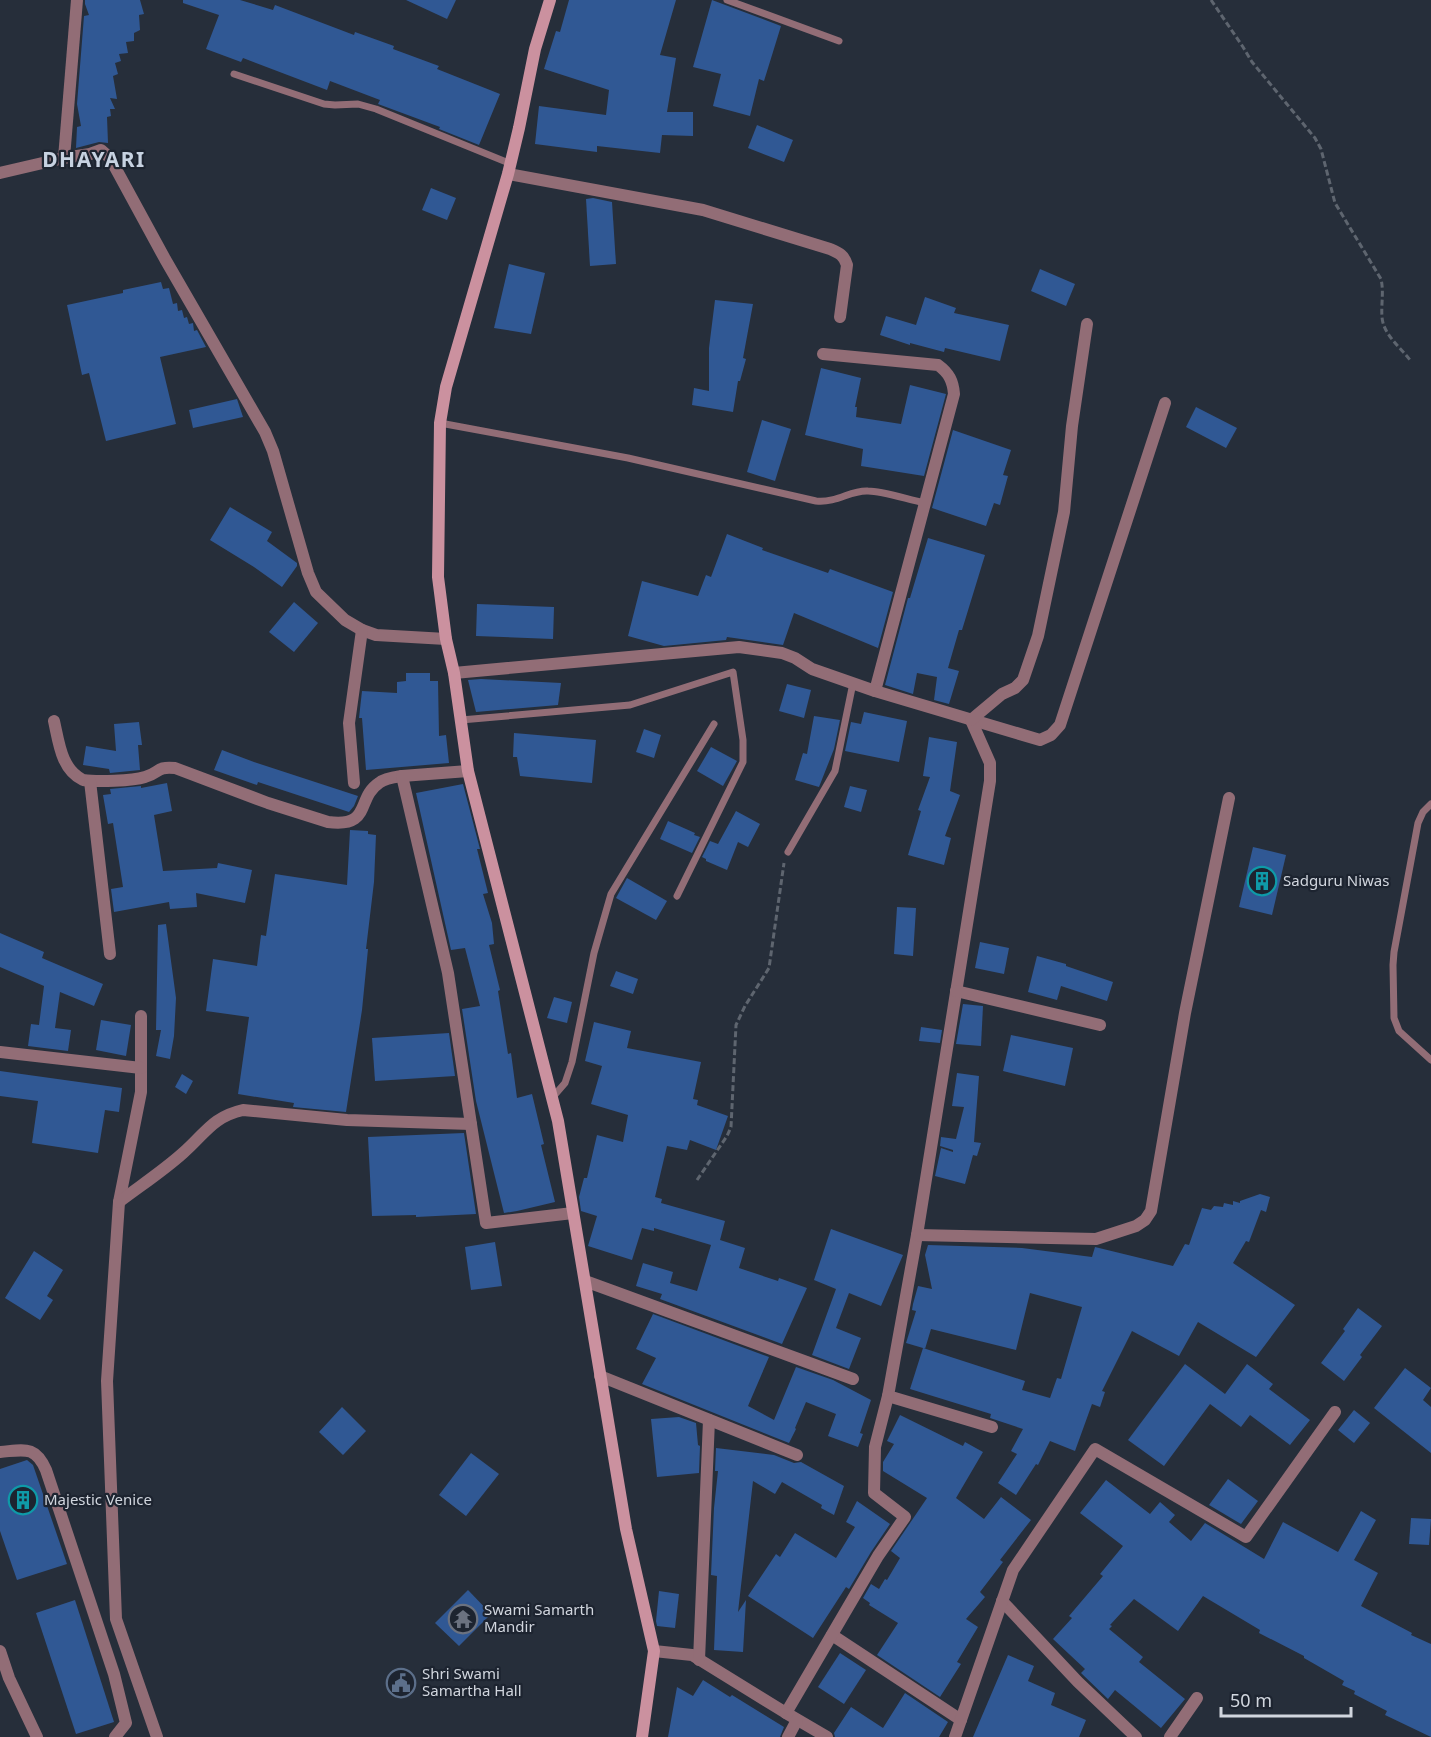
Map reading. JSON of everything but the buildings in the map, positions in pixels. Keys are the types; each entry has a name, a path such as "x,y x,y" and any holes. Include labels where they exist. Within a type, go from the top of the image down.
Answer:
{"street":[{"path":"64,158 77,0"},
{"path":"550,0 535,49 508,169 446,387 440,423 438,577 468,771 558,1121 626,1529 654,1651 642,1737"},
{"path":"0,173 101,150 110,158 165,259 265,432 273,451 308,573 316,592 345,620 375,635 446,639"},
{"path":"508,169 703,210 840,253 847,265 840,316"},
{"path":"971,720 1023,680 1038,636 1064,512 1072,426 1087,324"},
{"path":"823,354 938,365 947,372 953,383 954,394 875,691"},
{"path":"454,673 739,647 782,653 812,669 875,691 1040,740 1051,735 1060,725 1165,403"},
{"path":"354,783 349,723 362,630"},
{"path":"786,1713 878,1556 905,1517 874,1493 875,1446 888,1396 917,1235 990,780 990,763 971,720"},
{"path":"54,721 67,768 83,780 141,778 151,775 160,768 175,768 268,803 339,824 350,822 359,816 377,784 402,776 468,771"},
{"path":"402,776 448,973 486,1223 573,1213"},
{"path":"90,781 110,954"},
{"path":"917,1235 1096,1239 1136,1226 1145,1220 1151,1211 1185,1013 1229,798"},
{"path":"956,991 1100,1025"},
{"path":"141,1016 141,1092 119,1202 107,1381 116,1619 157,1737"},
{"path":"0,1052 141,1068"},
{"path":"119,1202 183,1153 217,1120 243,1110 348,1120 471,1124"},
{"path":"585,1281 853,1379"},
{"path":"600,1376 797,1455"},
{"path":"888,1396 992,1427"},
{"path":"955,1737 1013,1570 1095,1449 1246,1537 1335,1412"},
{"path":"699,1660 709,1420"},
{"path":"0,1452 31,1451 40,1458 46,1470 114,1674 126,1723 115,1737"},
{"path":"1002,1601 1078,1682 1136,1737"},
{"path":"832,1635 961,1720"},
{"path":"0,1651 9,1678 37,1737"},
{"path":"654,1651 692,1655 827,1737"},
{"path":"1170,1737 1197,1698"},
{"path":"788,1737 797,1720"}],"lane":[{"path":"727,0 839,40"},
{"path":"234,74 324,104 358,104 376,109 508,169"},
{"path":"440,423 628,458 816,501 827,502 868,491 925,503"},
{"path":"460,720 630,705 733,672 744,740 743,762 677,896"},
{"path":"788,852 835,771 853,683"},
{"path":"552,1098 565,1083 572,1062 594,953 611,894 714,724"},
{"path":"1431,804 1423,812 1418,823 1393,965 1394,1018 1399,1031 1431,1060"}],"path":[{"path":"1211,0 1252,62 1315,138 1321,149 1335,203 1381,279 1382,319 1386,331 1410,360"},
{"path":"697,1180 727,1136 730,1127 736,1025 768,968 784,863 788,852"}],"place":[{"name":"Sadguru Niwas","path":"1262,881"},
{"name":"Majestic Venice","path":"23,1500"},
{"name":"Swami Samarth Mandir","path":"463,1619"},
{"name":"Shri Swami Samartha Hall","path":"401,1683"}],"district":[{"name":"DHAYARI","path":"94,160"}]}
